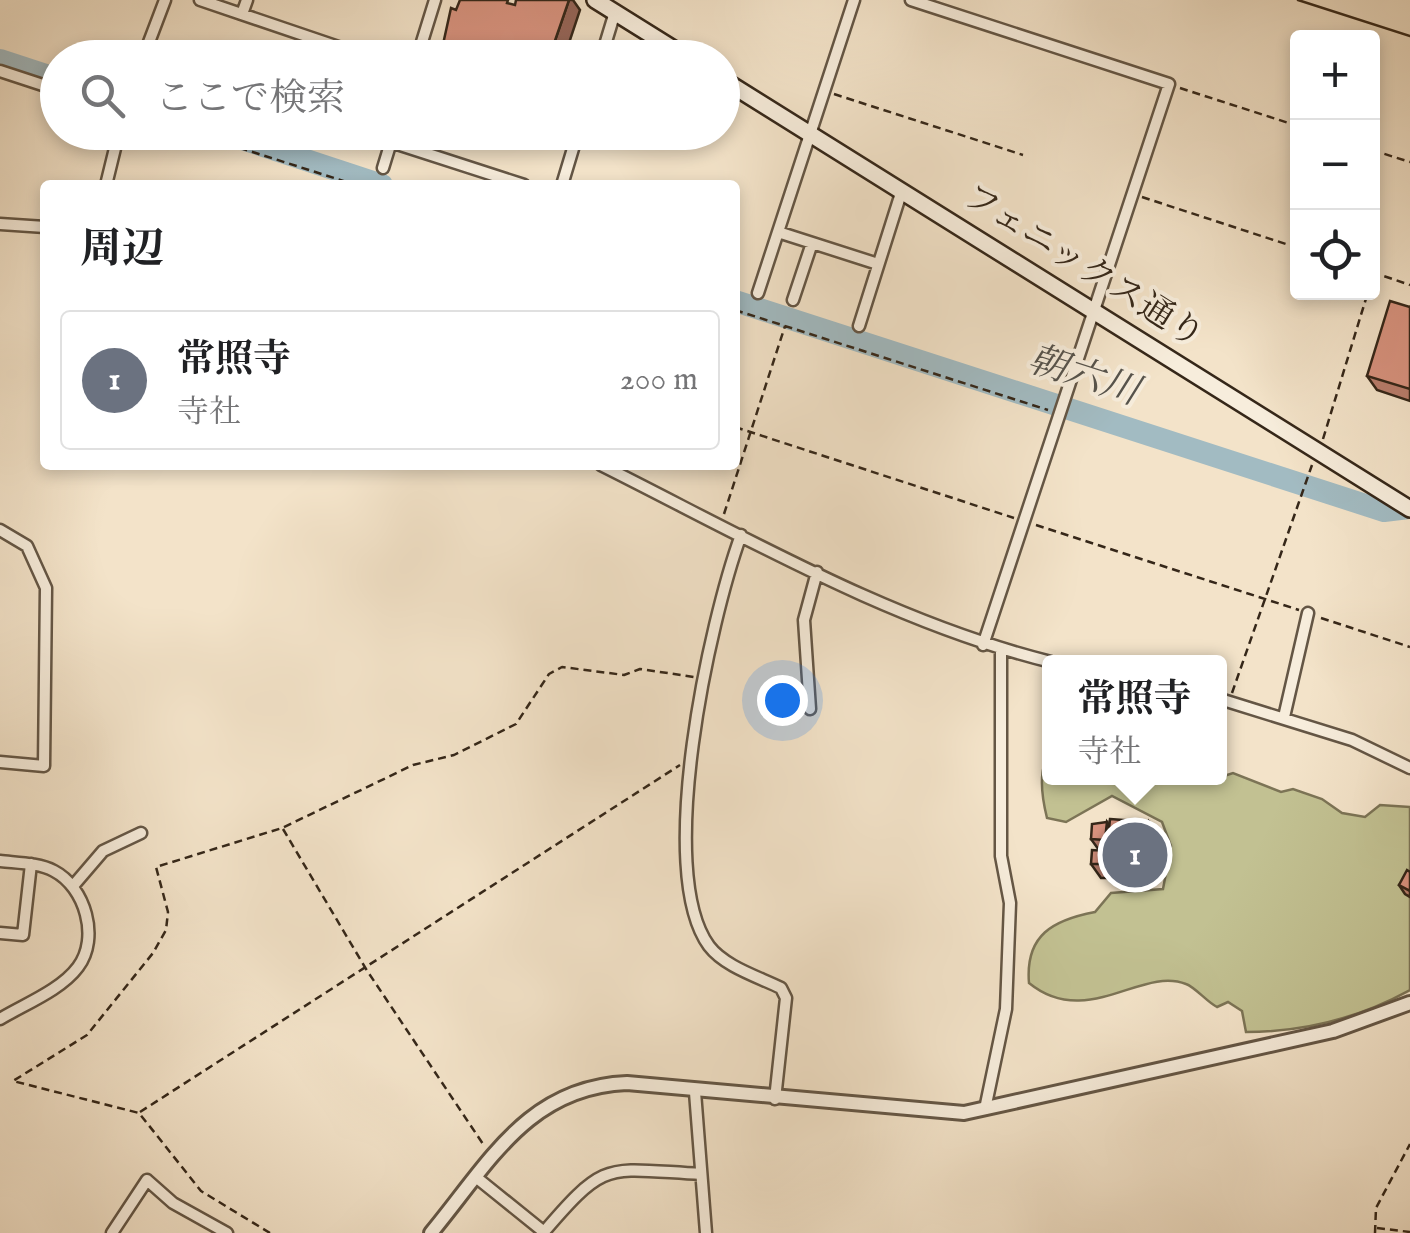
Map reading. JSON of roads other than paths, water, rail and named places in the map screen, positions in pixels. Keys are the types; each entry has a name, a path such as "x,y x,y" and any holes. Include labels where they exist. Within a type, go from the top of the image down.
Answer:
{"main road":[{"path":"595,0 659,40"},
{"name":"フェニックス通り","path":"740,90 1404,505"}],"street":[{"path":"151,40 165,0"},
{"path":"200,0 319,40"},
{"path":"242,14 247,0"},
{"path":"423,40 435,0"},
{"path":"758,293 854,0"},
{"path":"911,0 1168,84 983,645"},
{"path":"606,40 615,12"},
{"path":"0,71 40,84"},
{"path":"107,180 114,150"},
{"path":"382,168 388,150"},
{"path":"428,150 510,180"},
{"path":"564,180 573,150"},
{"path":"859,326 902,190"},
{"path":"0,224 40,227"},
{"path":"778,232 878,264"},
{"path":"793,300 812,243"},
{"path":"610,470 817,572 983,645 1042,660"},
{"path":"0,530 27,546 46,588 44,766 0,762"},
{"path":"741,535 724,581 692,759 686,822 692,908 709,946 722,958 782,988 786,998 776,1099"},
{"path":"810,709 804,620 817,572"},
{"path":"1284,717 1308,613"},
{"path":"986,1108 1006,1009 1010,903 1001,856 1001,650"},
{"path":"1227,701 1352,740 1410,768"},
{"path":"73,886 103,852 141,833"},
{"path":"0,861 54,870 73,886 84,906 88,930 86,952 78,968 0,1019"},
{"path":"0,933 23,936 31,864"},
{"path":"432,1233 539,1109 569,1092 627,1083 953,1113 1333,1031 1410,1003"},
{"path":"695,1092 706,1233"},
{"path":"477,1178 544,1232 589,1182 604,1173 620,1170 701,1174"},
{"path":"112,1233 147,1180 187,1212 226,1233"}],"waterway":[{"name":"朝六川","path":"0,60 40,73"},
{"name":"朝六川","path":"276,150 367,180"},
{"name":"朝六川","path":"740,303 1384,511 1410,508"}],"tram line":[{"path":"1298,0 1410,36"}],"place":[{"name":"常照寺","path":"1135,855"}]}
